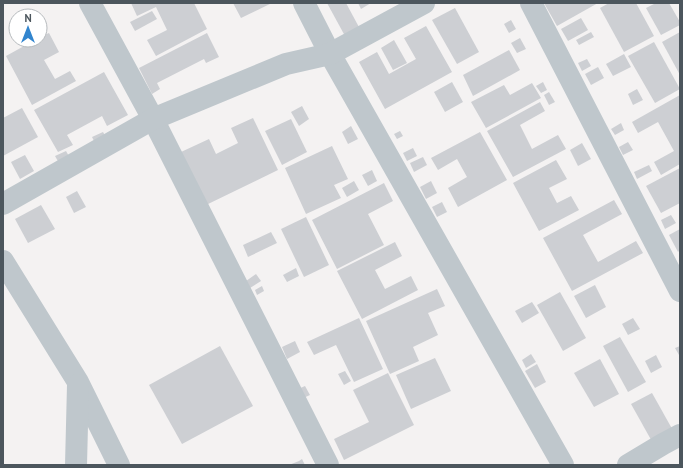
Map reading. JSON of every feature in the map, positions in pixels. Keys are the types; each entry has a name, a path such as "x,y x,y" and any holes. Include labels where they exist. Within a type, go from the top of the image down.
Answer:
{"street":[{"path":"90,3 153,119 328,465"},
{"path":"304,3 330,54 563,465"},
{"path":"3,204 153,119 286,64 330,54 424,3"},
{"path":"531,3 680,291"},
{"path":"3,262 78,382 119,465"},
{"path":"76,465 78,382"},
{"path":"628,465 680,435"}],"building":[{"path":"131,3 194,3 207,29 156,56 147,40 167,30 156,7 137,16"},
{"path":"233,3 272,3 241,18"},
{"path":"327,3 346,3 360,29 345,36"},
{"path":"358,3 371,3 361,9"},
{"path":"544,3 598,3 557,26"},
{"path":"609,3 636,3 654,36 624,52 600,8"},
{"path":"656,3 669,3 680,22 680,25 661,35 646,8"},
{"path":"455,8 479,52 457,64 432,20"},
{"path":"152,11 157,19 135,31 130,22"},
{"path":"581,18 588,30 568,41 561,29"},
{"path":"511,20 516,29 509,33 504,24"},
{"path":"426,26 452,72 385,109 359,62 377,52 389,74 416,59 404,38"},
{"path":"591,32 594,37 579,45 576,40"},
{"path":"680,32 680,75 662,42"},
{"path":"48,33 59,52 44,60 55,79 70,71 76,81 32,105 6,56 20,48 48,48"},
{"path":"207,33 219,57 206,63 204,59 157,83 160,89 152,94 139,68"},
{"path":"520,38 526,49 517,53 511,43"},
{"path":"394,40 407,63 393,70 381,48"},
{"path":"654,42 680,89 655,103 628,56"},
{"path":"509,50 520,70 473,96 463,75"},
{"path":"624,54 631,67 613,76 606,64"},
{"path":"587,59 591,66 582,71 578,63"},
{"path":"598,67 604,78 591,85 585,74"},
{"path":"104,72 128,115 107,126 102,116 67,135 73,145 58,152 34,110"},
{"path":"452,82 463,102 445,112 434,92"},
{"path":"543,82 547,90 541,93 536,86"},
{"path":"532,83 541,98 486,128 471,102 504,85 510,95"},
{"path":"637,89 643,100 633,105 628,94"},
{"path":"549,92 555,102 549,105 544,95"},
{"path":"680,95 680,164 661,175 654,162 674,151 658,122 638,133 632,122"},
{"path":"540,102 545,111 520,125 532,149 558,135 566,149 513,177 487,131"},
{"path":"302,106 309,119 299,126 291,112"},
{"path":"22,108 38,137 3,156 3,118"},
{"path":"253,118 278,170 206,205 181,152 209,139 216,154 238,143 231,128"},
{"path":"291,119 307,152 282,165 265,131"},
{"path":"621,123 624,130 615,135 611,129"},
{"path":"351,126 358,139 348,144 342,132"},
{"path":"400,131 403,136 397,139 394,134"},
{"path":"103,132 107,139 96,145 92,137"},
{"path":"480,132 507,180 458,207 448,188 467,177 457,159 438,170 431,158"},
{"path":"628,142 633,150 623,155 619,147"},
{"path":"582,143 591,159 578,166 570,150"},
{"path":"332,146 348,179 334,185 341,198 306,214 285,168"},
{"path":"413,148 417,156 407,161 403,153"},
{"path":"66,151 70,158 59,163 55,156"},
{"path":"25,155 34,171 20,179 11,162"},
{"path":"423,157 427,165 414,172 410,163"},
{"path":"556,160 567,179 549,188 557,203 571,196 579,210 539,231 513,183"},
{"path":"649,165 652,171 637,179 634,172"},
{"path":"680,168 680,203 661,213 646,186"},
{"path":"372,170 377,181 368,186 362,175"},
{"path":"354,181 359,190 347,197 342,188"},
{"path":"431,181 437,193 426,199 420,187"},
{"path":"384,183 393,201 368,214 384,245 337,269 312,220"},
{"path":"77,191 86,207 74,213 66,197"},
{"path":"614,200 622,214 583,235 598,262 636,241 643,253 572,291 543,238"},
{"path":"442,202 447,212 437,217 432,207"},
{"path":"41,205 55,229 28,243 15,219"},
{"path":"671,215 676,223 665,229 661,220"},
{"path":"306,217 329,265 304,277 281,229"},
{"path":"680,229 680,250 678,252 669,235"},
{"path":"271,232 277,243 248,257 243,245"},
{"path":"395,242 402,256 375,270 385,289 411,276 418,290 362,319 337,271"},
{"path":"296,268 299,276 287,282 283,275"},
{"path":"256,274 261,281 250,288 246,281"},
{"path":"595,285 606,307 586,318 574,296"},
{"path":"262,286 264,291 257,295 255,290"},
{"path":"437,289 445,306 428,313 438,335 413,347 419,361 390,374 366,321"},
{"path":"560,292 586,338 563,351 537,305"},
{"path":"532,302 539,313 522,323 515,311"},
{"path":"359,318 383,369 354,382 336,345 314,355 307,342"},
{"path":"633,318 640,329 628,335 622,324"},
{"path":"620,337 646,382 628,392 603,346"},
{"path":"295,341 300,352 287,359 282,347"},
{"path":"220,346 253,406 182,444 149,385"},
{"path":"680,346 680,354 679,355 675,348"},
{"path":"531,354 536,362 526,368 522,360"},
{"path":"656,355 662,367 651,373 645,361"},
{"path":"435,358 451,391 411,409 396,375"},
{"path":"600,359 619,394 594,407 574,373"},
{"path":"537,364 546,382 535,388 525,371"},
{"path":"345,371 351,381 344,385 338,374"},
{"path":"388,373 414,425 344,460 334,439 369,422 353,390"},
{"path":"305,386 310,395 301,399 296,390"},
{"path":"652,393 675,434 654,445 631,404"},
{"path":"302,459 305,465 289,465 299,461"}]}
